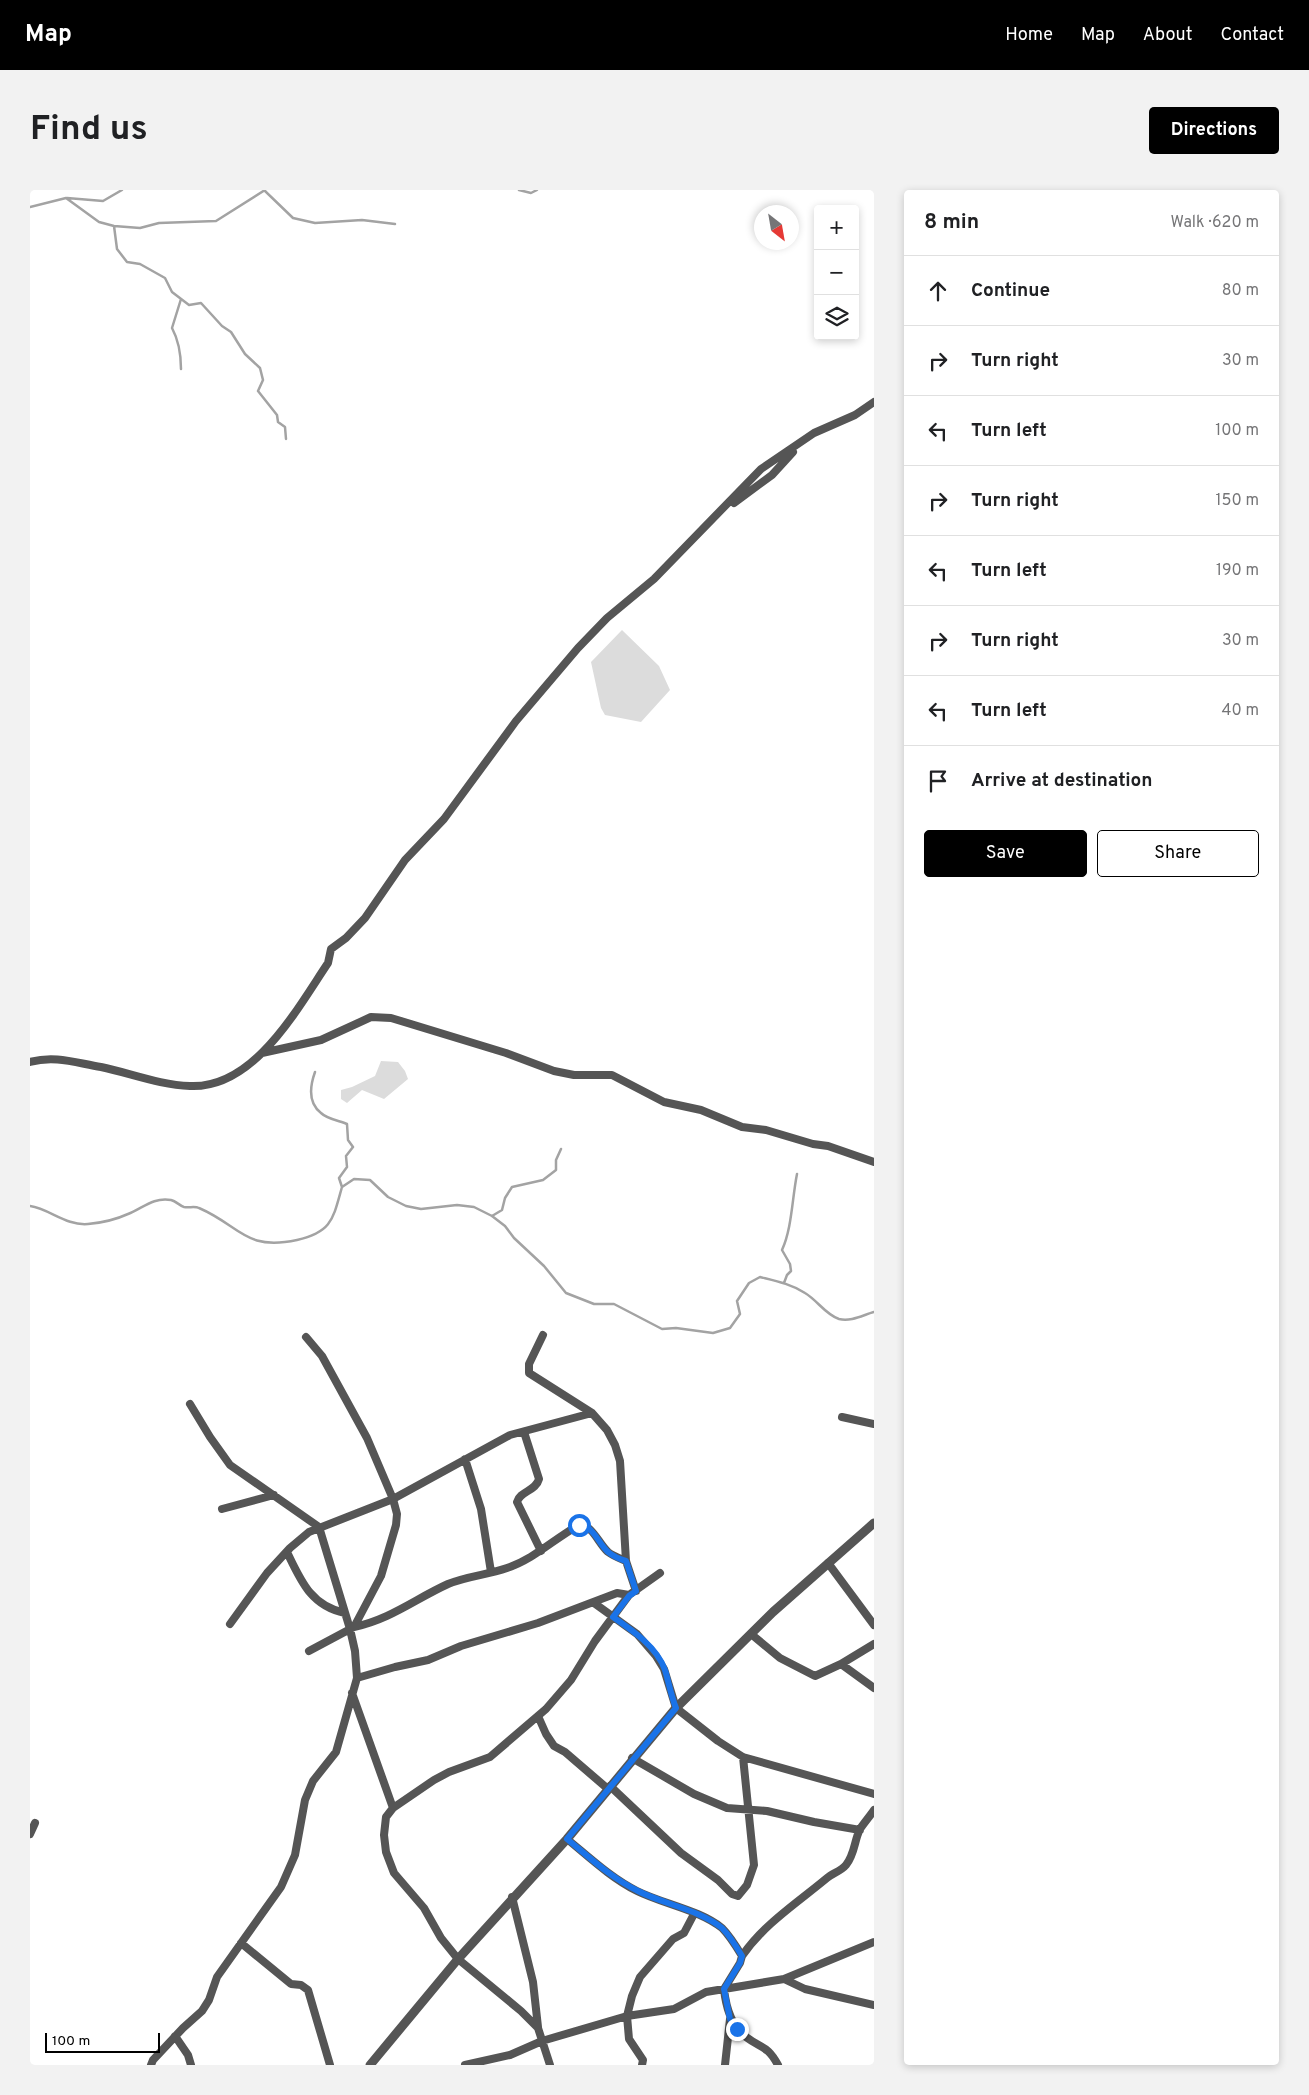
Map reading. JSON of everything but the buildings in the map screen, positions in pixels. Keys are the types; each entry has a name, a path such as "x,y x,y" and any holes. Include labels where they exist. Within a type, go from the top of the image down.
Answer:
{"street":[{"path":"30,1062 44,1058 62,1058 167,1083 190,1086 211,1085 262,1054 278,1036 328,963 331,949 346,938 365,918 405,860 444,819 516,721 607,618 654,579 761,469 814,433 855,415 874,402"},
{"path":"262,1054 321,1040 371,1017 391,1018 506,1052 554,1071 574,1075 612,1075 664,1102 701,1110 742,1128 766,1130 813,1144 828,1146 874,1162"},
{"path":"544,1335 529,1364 529,1373 592,1413 607,1430 619,1452 626,1561 632,1593"},
{"path":"306,1337 322,1356 338,1389 367,1438 393,1498 397,1514 390,1549 381,1576 352,1628"},
{"path":"151,2065 153,2060 175,2036 202,2011 209,2000 217,1978 282,1887 295,1855 305,1800 313,1781 336,1752 357,1678 352,1628 345,1613 318,1527 230,1465 190,1404"},
{"path":"230,1624 267,1573 304,1535 318,1527 393,1498 510,1435 592,1413"},
{"path":"842,1417 874,1424"},
{"path":"524,1432 539,1479 536,1486 519,1497 517,1502 541,1551"},
{"path":"465,1459 480,1508 491,1572"},
{"path":"222,1509 274,1495"},
{"path":"370,2065 458,1958 567,1839 632,1758 676,1708 751,1634 874,1522"},
{"path":"309,1652 352,1628 380,1620 398,1612 448,1584 506,1569 541,1551 566,1532 579,1525 584,1525 591,1530 608,1552 626,1561"},
{"path":"287,1552 298,1576 316,1600 324,1606 345,1613"},
{"path":"828,1562 874,1625"},
{"path":"538,2028 521,2011 458,1958 441,1938 424,1908 394,1873 386,1852 384,1836 386,1817 393,1808 450,1772 490,1757 538,1716 559,1696 613,1617 632,1593 660,1574"},
{"path":"357,1678 428,1660 461,1646 538,1623 617,1593 632,1593"},
{"path":"594,1603 637,1634 656,1656 664,1669 676,1708 718,1741 744,1757 873,1796"},
{"path":"751,1634 780,1658 815,1676 841,1664 874,1644"},
{"path":"841,1664 874,1688"},
{"path":"352,1693 393,1808"},
{"path":"538,1716 554,1746 609,1788 681,1853 718,1880 732,1894 738,1896 746,1885 754,1866 744,1757"},
{"path":"632,1758 694,1794 727,1808 767,1811 860,1830"},
{"path":"725,2065 730,2019 724,1989 740,1963 742,1956 756,1936 770,1922 846,1865 854,1852 860,1830 874,1810"},
{"path":"30,1834 35,1823"},
{"path":"567,1839 618,1880 639,1892 694,1914 722,1928 742,1956"},
{"path":"512,1897 533,1982 538,2028 550,2065"},
{"path":"642,2065 643,2060 629,2039 627,2016 632,1996 640,1977 673,1939 684,1933 694,1914"},
{"path":"465,2065 510,2055 542,2041 627,2016 665,2012 706,1992 784,1980 874,1942"},
{"path":"241,1943 291,1984 301,1984 308,1990 330,2065"},
{"path":"784,1980 805,1989 874,2005"},
{"path":"730,2019 747,2038 765,2047 778,2065"},
{"path":"175,2036 188,2055 190,2065"}],"shaded area":[{"path":"622,630 659,666 670,690 641,722 605,715 601,708 591,662"},
{"path":"381,1061 398,1062 408,1079 384,1099 362,1090 347,1103 341,1099 341,1090 375,1076"}],"waterway":[{"path":"67,198 103,201 122,190"},
{"path":"264,190 293,218 315,223 362,220 395,224"},
{"path":"30,207 66,198 99,222 114,226 140,228 159,223 216,221 265,190"},
{"path":"519,190 531,193 537,190"},
{"path":"114,226 117,249 127,262 140,264 165,278 172,292 189,305 201,303 222,326 231,332 245,354 260,368 263,380 258,391 277,415 278,422 285,427 286,439"},
{"path":"181,299 172,328 179,348 181,369"},
{"path":"315,1072 311,1088 314,1104 324,1115 347,1124 348,1140 353,1147 346,1156 347,1167 339,1178 342,1187"},
{"path":"492,1216 502,1210 505,1198 512,1187 543,1180 556,1170 556,1160 561,1149"},
{"path":"784,1283 791,1271 790,1264 782,1250 790,1223 797,1174"},
{"path":"30,1206 65,1220 88,1224 119,1218 148,1204 165,1199 175,1201 184,1207 199,1208 254,1239 279,1243 309,1237 318,1233 329,1223 333,1216 342,1187 354,1179 370,1180 388,1197 406,1206 421,1209 457,1205 474,1207 492,1216 505,1226 514,1238 544,1266 566,1293 594,1304 614,1304 662,1329 676,1328 713,1333 730,1328 740,1314 737,1301 749,1283 760,1277 800,1290 839,1319 852,1319 874,1312"}],"route":[{"path":"579,1525 584,1525 591,1530 603,1547 613,1556 626,1561 636,1591 629,1596 613,1617 637,1634 656,1656 664,1669 676,1708 632,1758 567,1839 618,1880 639,1892 713,1922 722,1928 742,1956 736,1971 724,1989 730,2019 737,2029"}]}
